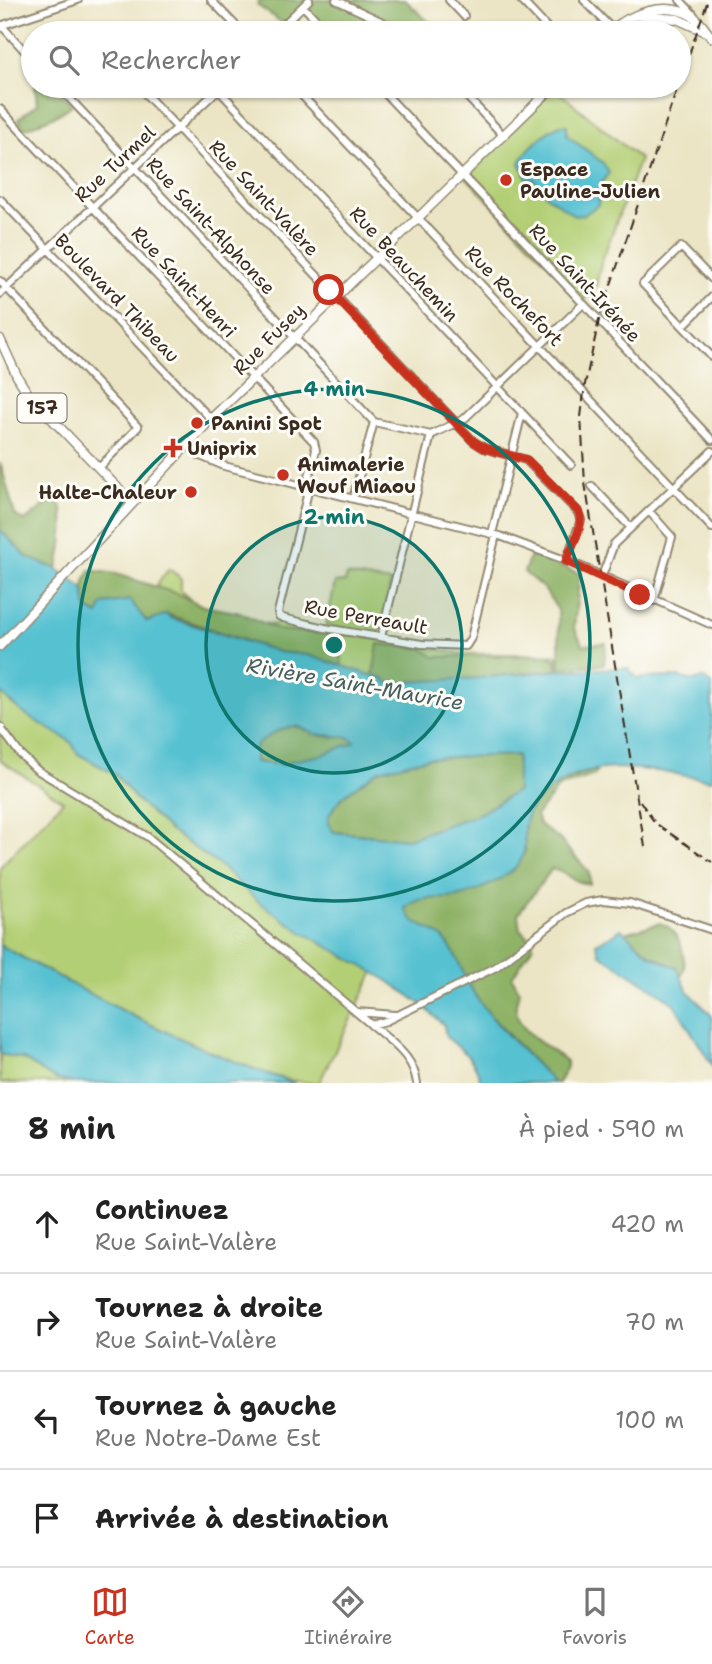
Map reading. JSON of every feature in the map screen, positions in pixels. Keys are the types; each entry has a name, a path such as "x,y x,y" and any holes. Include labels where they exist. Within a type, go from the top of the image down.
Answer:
{"main road":[{"path":"653,9 683,21"},
{"path":"624,21 653,9 682,13 697,19 710,35"},
{"path":"691,25 710,35"},
{"name":"Rue Fusey","path":"0,646 211,419 542,98"},
{"name":"157","path":"0,339 26,390 132,503"}],"street":[{"path":"21,47 0,25 78,0"},
{"path":"211,0 231,21"},
{"path":"287,21 309,0"},
{"path":"336,0 381,21"},
{"path":"449,0 464,16"},
{"path":"521,0 541,21"},
{"path":"584,0 602,21"},
{"path":"680,0 697,19"},
{"path":"303,6 317,21"},
{"name":"Rue Saint-Alphonse","path":"69,98 374,422"},
{"name":"Rue Saint-Valère","path":"149,98 478,445 530,463 580,514 580,523 566,561"},
{"name":"Rue Turmel","path":"0,295 207,98"},
{"name":"Rue Beauchemin","path":"228,98 571,465"},
{"name":"Rue Rochefort","path":"304,98 712,528"},
{"name":"Rue Saint-Irénée","path":"389,98 712,440"},
{"path":"468,98 503,135"},
{"name":"Rue Saint-Henri","path":"0,108 316,445 308,487"},
{"name":"Boulevard Thibeau","path":"0,199 211,419"},
{"path":"712,279 681,247 643,284 712,357"},
{"path":"0,281 138,427 99,468"},
{"path":"682,326 712,297"},
{"path":"353,499 374,422 430,435 464,419 583,304"},
{"path":"494,535 522,413"},
{"path":"381,637 430,435"},
{"path":"187,445 200,456 224,466 494,535 566,561 712,625"},
{"path":"602,576 613,546 712,451"},
{"path":"592,486 631,528"},
{"name":"Rue Perreault","path":"308,487 279,616 325,628 427,645 468,645 494,535"},
{"path":"649,511 672,537 654,601"},
{"path":"0,727 20,754 37,770 148,837 356,1012 406,1055 414,1069 417,1083"},
{"path":"371,1025 382,1023 489,971 571,910 594,901 630,903 712,930"},
{"path":"356,1012 398,1014"}],"green space":[{"path":"260,0 405,0 428,21 314,21 302,8 287,21 280,21 257,5"},
{"path":"36,98 65,98 72,105 57,115 24,129 18,119 37,104"},
{"path":"544,98 566,98 640,159 601,263 595,289 583,300 466,177"},
{"path":"0,462 15,515 25,521 56,498 60,504 63,532 57,569 28,558 0,530"},
{"path":"531,554 580,574 574,628 583,645 606,643 604,664 560,668 558,610 544,589 524,572"},
{"path":"169,569 181,578 181,591 198,607 231,617 275,625 277,622 459,653 558,655 559,673 389,686 276,654 154,588"},
{"path":"90,570 116,574 178,594 203,606 241,613 278,630 331,634 341,646 342,668 307,655 279,652 166,614 147,622 99,616 87,609 85,599 84,585"},
{"path":"347,575 391,582 379,637 326,626 335,583 345,582"},
{"path":"378,644 421,648 435,657 548,655 556,660 557,670 388,683 373,676"},
{"path":"0,693 71,742 78,754 115,774 135,798 169,830 223,868 259,902 302,932 374,972 319,1083 294,1081 271,1075 197,1046 112,1005 0,945 0,867 63,801 0,760"},
{"path":"291,726 327,737 345,737 356,742 284,765 255,762 255,747 259,743"},
{"path":"518,755 517,791 481,813 408,839 334,832 328,824 329,815 342,797 379,770 428,758"},
{"path":"597,770 595,775 559,787 536,815 539,824 559,839 589,872 590,884 552,869 518,914 520,929 532,940 533,946 512,977 520,992 516,1004 517,1014 528,1032 566,1061 567,1067 558,1083 554,1083 487,1012 466,983 442,937 409,919 405,908 424,899 467,894 487,886 512,867 525,852 526,817 540,797 561,783"},
{"path":"660,923 675,933 680,944 684,958 682,975 679,975 677,968 651,955 625,933"},
{"path":"0,1054 23,1059 55,1079 101,1083 0,1083"}],"water":[{"path":"560,125 567,125 567,135 603,163 609,173 600,185 598,205 585,214 575,216 547,196 534,179 527,179 520,163 537,141"},
{"name":"Rivière Saint-Maurice","path":"0,530 28,558 57,569 84,589 87,609 98,615 103,604 130,600 147,622 166,614 171,618 279,652 307,655 384,679 388,683 562,670 628,668 637,678 678,677 694,681 702,678 712,684 712,780 627,768 585,772 566,780 540,798 531,808 524,828 522,858 509,873 467,894 453,898 419,900 405,908 412,919 448,943 472,991 504,1031 554,1083 481,1083 473,1062 446,1037 444,1025 421,1004 387,980 302,932 259,902 223,868 169,830 135,798 115,774 78,754 71,742 23,713 0,693","holes":["298,726 314,734 348,737 355,742 322,755 284,765 255,762 255,747 269,735","517,755 517,791 481,813 408,839 334,832 328,824 329,815 342,797 379,770 428,758"]},
{"path":"621,929 650,955 677,968 687,990 712,1016 712,1065 674,1004 600,954 596,943"},
{"path":"0,945 181,1039 295,1083 74,1083 55,1079 23,1059 0,1054"}],"railway":[{"path":"691,49 708,0"},
{"path":"645,847 585,483 581,417 599,320 674,98"},
{"path":"640,801 655,823 712,862"}],"place":[{"name":"Espace Pauline-Julien","path":"506,180"},
{"name":"Panini Spot","path":"197,423"},
{"name":"Uniprix","path":"173,448"},
{"name":"Animalerie Wouf Miaou","path":"283,475"},
{"name":"Halte-Chaleur","path":"191,492"}],"route":[{"path":"329,290 473,441 484,448 527,460 578,511 581,516 580,523 566,561 640,595"}]}
